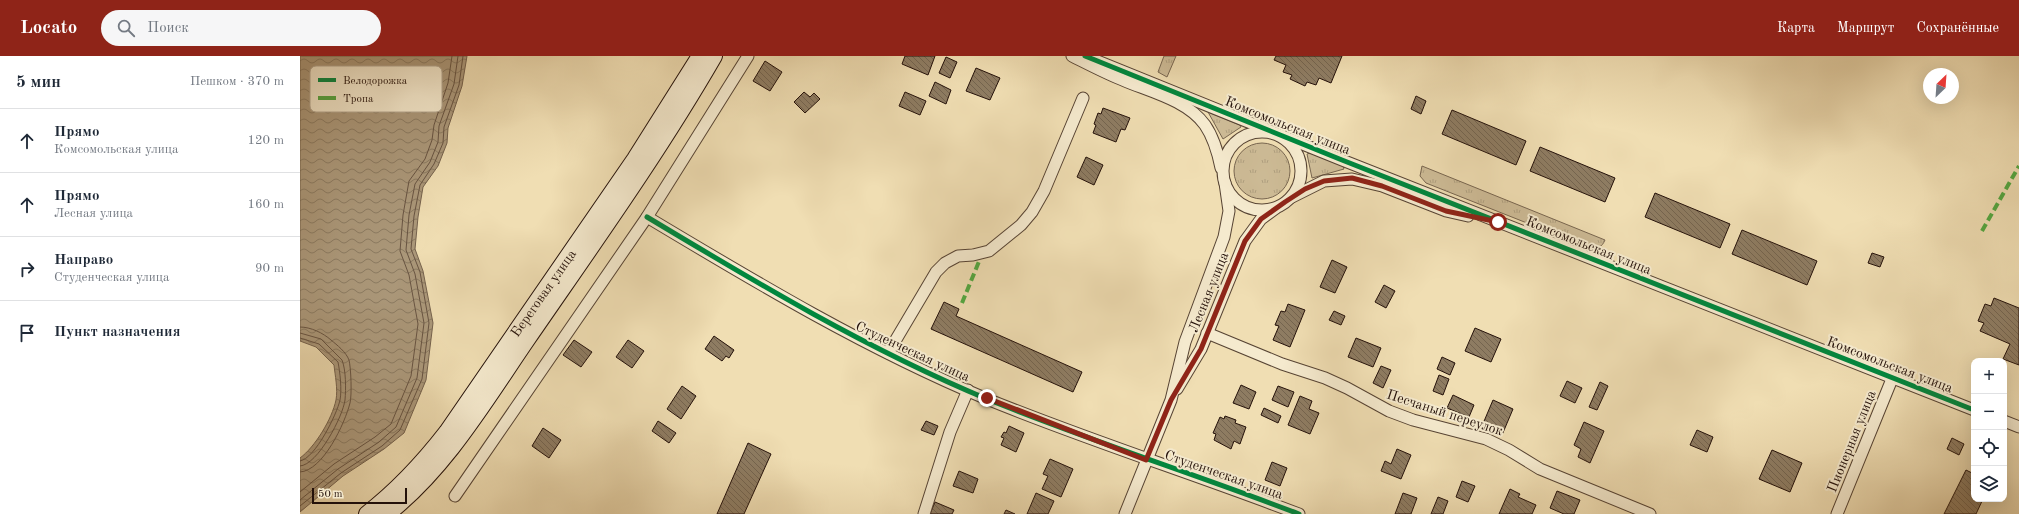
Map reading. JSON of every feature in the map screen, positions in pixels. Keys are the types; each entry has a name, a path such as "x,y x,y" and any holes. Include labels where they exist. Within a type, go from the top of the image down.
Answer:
{"main road":[{"name":"Береговая улица","path":"367,514 384,501 414,472 447,432 635,159 700,56"},
{"name":"Береговая улица","path":"387,514 420,483 459,436 646,166 714,56"}],"street":[{"path":"454,496 646,217 748,56"},
{"path":"1072,56 1098,70 1175,102 1194,113 1206,126 1213,140 1224,181 1235,198 1250,208 1265,210 1284,203 1298,186 1300,166 1293,147 1275,134 1261,132 1251,134 1235,143 1224,160 1224,181"},
{"name":"Комсомольская улица","path":"1085,56 1892,379 1971,409"},
{"path":"888,353 936,272 945,263 958,256 973,255 988,251 1021,225 1032,212 1044,191 1083,98"},
{"path":"1262,128 1290,139"},
{"name":"Комсомольская улица","path":"1284,203 1305,189 1324,181 1352,178 1382,186 1446,211 1498,222"},
{"name":"Лесная улица","path":"1171,400 1185,342 1226,229 1229,211 1224,181"},
{"name":"Лесная улица","path":"1124,514 1171,400 1201,349 1249,234 1261,219 1284,203"},
{"name":"Студенческая улица","path":"646,217 781,297 849,334 968,390 1146,460 1243,492 1299,514"},
{"name":"Песчаный переулок","path":"1207,333 1282,364 1333,382 1389,411 1413,420 1486,439 1509,450 1540,469 1650,514"},
{"name":"Пионерная улица","path":"1837,514 1892,379"},
{"path":"924,514 936,480 948,438 968,390"},
{"path":"2007,422 2019,427"}],"green space":[{"path":"1164,56 1176,56 1167,77 1158,72"},
{"path":"1208,112 1240,125 1241,127 1223,139"},
{"path":"1257,143 1267,143 1282,151 1288,160 1290,171 1288,182 1282,191 1267,199 1257,199 1246,194 1239,187 1234,176 1234,166 1239,155 1246,148"},
{"path":"1310,153 1343,166 1344,169 1312,178 1307,154"},
{"path":"1422,166 1605,240 1599,247 1590,248 1426,183 1420,176"}],"water":[{"path":"300,56 467,56 462,86 448,128 447,143 438,166 423,187 418,217 415,249 423,271 433,323 426,380 404,433 384,449 343,476 300,512 300,458 317,440 327,424 334,407 337,391 334,365 316,347 300,341"}],"building":[{"path":"905,56 935,56 928,75 902,64"},
{"path":"1276,56 1342,56 1331,83 1319,78 1316,85 1307,82 1305,86 1290,79 1292,75 1283,72 1286,65 1274,60"},
{"path":"946,57 957,62 950,78 939,73"},
{"path":"765,61 782,72 770,91 753,81"},
{"path":"976,68 1000,78 990,100 966,91"},
{"path":"935,82 951,90 946,104 929,96"},
{"path":"804,92 810,97 814,93 820,99 805,113 794,102"},
{"path":"905,92 926,101 920,115 899,106"},
{"path":"1416,96 1426,101 1421,114 1411,109"},
{"path":"1103,108 1130,118 1125,130 1121,129 1116,142 1093,133 1096,125 1094,124 1098,113 1101,114"},
{"path":"1452,110 1526,141 1516,165 1442,134"},
{"path":"1540,147 1615,178 1605,202 1530,171"},
{"path":"1086,157 1103,165 1094,185 1077,177"},
{"path":"1655,193 1730,224 1720,248 1645,217"},
{"path":"1742,230 1817,261 1807,285 1732,254"},
{"path":"1872,253 1884,257 1880,267 1868,263"},
{"path":"1332,260 1347,267 1335,293 1320,287"},
{"path":"1384,285 1395,291 1386,308 1375,302"},
{"path":"1994,298 2019,308 2019,365 2007,360 2007,358 2003,358 2010,344 1980,331 1984,323 1978,321 1985,304 1991,306"},
{"path":"944,302 959,309 956,316 1082,372 1073,392 931,329"},
{"path":"1288,304 1305,310 1290,347 1273,340 1279,326 1275,325 1281,311 1285,312"},
{"path":"1334,311 1345,316 1341,325 1329,320"},
{"path":"1475,328 1501,339 1491,362 1465,351"},
{"path":"714,336 734,350 729,358 726,356 722,361 705,349"},
{"path":"1356,338 1381,348 1373,367 1348,357"},
{"path":"574,340 592,352 581,367 563,355"},
{"path":"628,340 644,351 632,368 616,357"},
{"path":"1442,357 1455,363 1450,375 1437,369"},
{"path":"1381,366 1391,370 1383,388 1373,383"},
{"path":"1439,375 1449,379 1443,395 1433,391"},
{"path":"1567,381 1582,388 1575,403 1560,396"},
{"path":"1600,382 1608,386 1597,410 1589,407"},
{"path":"1241,385 1256,392 1249,409 1233,403"},
{"path":"682,386 696,396 681,419 667,409"},
{"path":"1278,386 1294,392 1288,407 1272,400"},
{"path":"1453,395 1474,405 1469,417 1447,408"},
{"path":"1300,396 1312,401 1309,409 1319,413 1310,434 1288,425"},
{"path":"1493,400 1513,409 1502,435 1482,426"},
{"path":"1264,408 1281,416 1278,423 1261,415"},
{"path":"1225,416 1236,420 1235,423 1246,427 1240,444 1234,441 1231,449 1214,440 1216,434 1213,433 1220,417 1224,419"},
{"path":"658,421 676,433 669,443 652,431"},
{"path":"926,421 938,426 934,435 921,430"},
{"path":"1584,422 1604,431 1590,463 1578,457 1581,449 1574,445"},
{"path":"1009,426 1024,433 1016,452 1001,445 1004,438 1001,437 1004,432 1006,433"},
{"path":"543,428 561,440 549,458 532,446"},
{"path":"1697,430 1713,437 1707,452 1690,445"},
{"path":"1952,438 1964,444 1959,455 1947,449"},
{"path":"748,443 771,454 744,514 717,514"},
{"path":"1397,449 1411,455 1401,479 1381,471 1385,461 1391,464"},
{"path":"1772,450 1802,463 1790,492 1759,479"},
{"path":"1050,459 1073,469 1061,497 1042,489 1048,476 1043,474"},
{"path":"1272,462 1287,468 1280,486 1265,480"},
{"path":"1966,470 1971,472 1971,502 1982,502 1976,514 1944,514"},
{"path":"959,471 978,479 973,493 953,486"},
{"path":"1462,481 1475,486 1468,502 1456,497"},
{"path":"1510,489 1520,494 1518,497 1536,505 1532,514 1499,514"},
{"path":"1557,491 1580,500 1574,514 1564,514 1550,508"},
{"path":"1036,493 1054,501 1048,514 1027,514"},
{"path":"1403,493 1417,498 1411,514 1395,514"},
{"path":"1438,497 1448,501 1443,514 1431,514"},
{"path":"935,502 954,510 952,514 930,514"},
{"path":"1006,510 1015,514 1004,514"}],"marked path":[{"path":"1982,231 2019,166"},
{"path":"962,303 980,259"}],"cycle path":[{"path":"1085,56 1342,160 1971,409"},
{"path":"647,217 813,314 942,380 1065,429 1299,514"}],"route":[{"path":"987,398 1146,460 1171,400 1201,349 1245,241 1252,229 1261,219 1285,202 1305,189 1324,181 1352,178 1382,186 1446,211 1498,222"}]}
